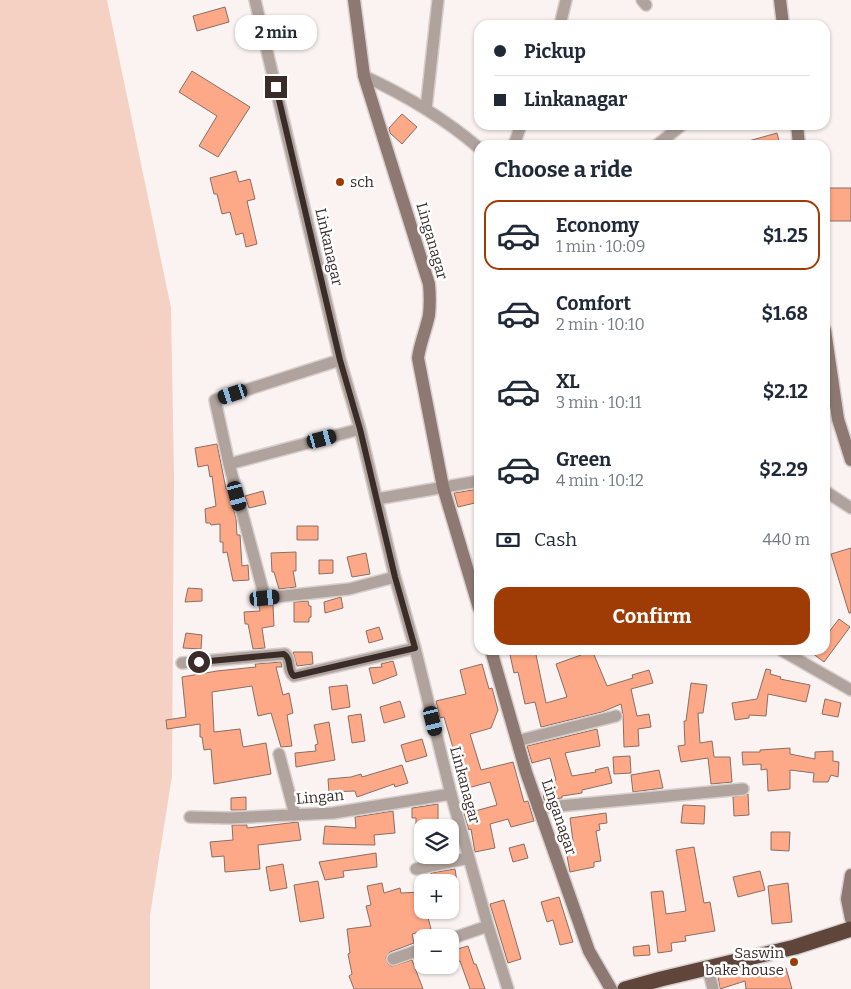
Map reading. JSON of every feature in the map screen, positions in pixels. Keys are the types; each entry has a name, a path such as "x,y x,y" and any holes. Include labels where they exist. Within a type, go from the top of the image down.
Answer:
{"highway":[{"path":"625,989 795,947 851,929"}],"street":[{"name":"Linkanagar","path":"255,0 340,360 360,429 395,577 415,648 451,794 488,926 508,989"},
{"name":"Linganagar","path":"354,0 364,76 430,284 428,317 418,358 443,487 474,591"},
{"path":"426,109 438,0"},
{"path":"561,20 566,0"},
{"path":"780,0 782,20"},
{"path":"364,76 398,92 426,109 474,144"},
{"path":"663,140 676,130"},
{"path":"340,360 215,400 229,464 265,598 349,589 395,577"},
{"path":"830,364 838,419 851,460"},
{"path":"229,464 360,429"},
{"path":"377,499 474,482"},
{"path":"830,494 851,508"},
{"path":"182,663 284,654 288,657 291,674 294,676 415,648"},
{"name":"Linganagar","path":"492,655 538,808 589,951 611,989"},
{"path":"790,655 851,690"},
{"path":"517,741 616,716"},
{"path":"279,754 295,815"},
{"path":"538,808 743,789"},
{"name":"Lingan","path":"190,817 230,818 332,813 451,794"},
{"path":"416,869 469,858"},
{"path":"851,875 847,899 851,919"},
{"path":"459,937 488,926"},
{"path":"393,959 414,952"},
{"path":"708,968 712,989"}],"shaded area":[{"path":"0,0 107,0 171,308 174,477 172,776 150,915 150,989 0,989"}],"building":[{"path":"225,7 229,22 197,31 193,16"},
{"path":"192,71 250,107 218,157 199,146 217,116 179,92"},
{"path":"402,114 417,127 402,144 390,133 389,128"},
{"path":"777,133 779,140 752,140"},
{"path":"236,171 239,182 250,179 255,199 247,201 257,244 246,247 243,233 236,235 230,212 222,214 217,194 214,194 210,178"},
{"path":"830,188 851,188 851,221 830,221"},
{"path":"217,444 226,489 228,489 236,518 237,535 240,535 242,566 248,565 249,580 233,581 227,552 223,553 223,542 220,542 220,524 211,525 206,523 205,509 216,506 212,476 210,477 208,465 198,467 195,448"},
{"path":"474,490 474,503 458,507 454,493"},
{"path":"263,491 266,504 249,508 245,496"},
{"path":"297,526 318,526 318,540 297,540"},
{"path":"851,548 851,613 849,613 831,554"},
{"path":"296,552 296,571 293,571 296,587 279,589 274,572 272,572 271,553"},
{"path":"366,553 370,574 352,577 347,557"},
{"path":"319,560 333,560 333,573 319,574"},
{"path":"188,588 202,589 202,601 185,602"},
{"path":"341,597 343,608 325,613 324,602"},
{"path":"308,601 309,606 311,606 309,622 294,622 294,602"},
{"path":"259,605 273,605 274,626 262,628 265,648 253,649 248,624 245,624 244,612 260,611"},
{"path":"839,619 850,627 830,654 830,631"},
{"path":"379,627 383,639 369,643 366,631"},
{"path":"186,633 202,635 201,649 183,648"},
{"path":"293,652 312,652 313,664 297,666"},
{"path":"510,655 536,655 546,703 567,697 556,664 581,655 594,655 607,686 633,678 632,675 649,670 653,683 631,689 637,716 649,714 651,727 638,729 639,746 624,747 621,704 602,712 541,727 535,702 525,704 518,672 514,673"},
{"path":"815,655 829,655 824,662"},
{"path":"393,661 397,675 373,684 369,668 382,667 381,664"},
{"path":"281,662 282,667 276,667 283,695 289,693 293,713 287,715 292,746 281,747 271,713 258,716 252,686 212,692 214,732 240,729 243,747 266,743 271,774 214,784 211,749 204,750 202,737 200,737 200,724 167,729 166,720 186,717 182,677 256,667 255,664"},
{"path":"482,664 489,689 492,688 498,710 491,728 470,734 481,770 513,762 524,802 528,801 534,821 511,827 508,819 490,824 495,848 475,852 471,829 469,830 464,814 497,805 490,782 464,789 444,717 440,718 436,701 466,694 460,670"},
{"path":"766,669 771,670 770,674 781,677 780,679 810,685 806,702 768,694 766,716 749,715 749,718 735,720 732,703 757,699"},
{"path":"691,683 707,685 703,713 698,713 700,743 712,741 714,757 730,757 732,782 711,784 708,758 681,762 678,746 685,745 684,721 686,721"},
{"path":"347,685 350,707 332,710 329,687"},
{"path":"825,699 841,703 838,717 822,714"},
{"path":"400,701 405,717 384,723 380,707"},
{"path":"361,714 365,741 352,743 348,716"},
{"path":"329,722 335,760 296,767 295,753 316,751 315,745 318,744 314,725"},
{"path":"597,729 600,746 565,753 572,776 596,772 595,770 608,767 612,783 582,790 582,793 562,796 562,798 544,800 542,783 556,780 550,758 532,763 527,746"},
{"path":"422,739 427,756 406,762 401,745"},
{"path":"790,748 790,754 815,759 815,752 833,751 833,761 839,762 838,777 831,775 828,782 813,782 814,773 790,770 790,789 768,791 767,769 761,770 761,764 743,765 742,752"},
{"path":"630,756 631,773 614,774 613,757"},
{"path":"402,765 408,783 395,787 394,784 357,797 355,791 329,792 328,779 361,774 362,777"},
{"path":"659,770 663,788 633,792 631,775"},
{"path":"748,794 749,815 734,816 733,797"},
{"path":"246,797 246,810 231,810 231,798"},
{"path":"438,804 438,819 412,818 412,808"},
{"path":"683,805 705,806 704,824 681,823"},
{"path":"393,811 395,833 374,835 375,845 323,844 325,826 356,828 355,817"},
{"path":"606,813 607,823 599,824 600,830 596,831 601,861 594,862 594,867 570,872 566,851 574,849 570,818"},
{"path":"298,822 301,840 258,845 260,869 225,872 224,856 212,857 210,842 233,840 232,825 247,825 247,828"},
{"path":"771,832 790,832 789,851 771,850"},
{"path":"524,844 528,858 513,862 509,848"},
{"path":"694,847 704,903 710,902 715,931 685,936 686,941 671,943 672,951 658,953 651,892 663,891 666,914 686,911 676,850"},
{"path":"376,853 377,867 343,871 344,877 325,880 319,862"},
{"path":"283,864 287,888 270,891 266,867"},
{"path":"455,869 456,874 431,874"},
{"path":"760,871 765,890 738,897 733,877"},
{"path":"318,881 324,918 300,922 294,885"},
{"path":"382,883 384,893 400,888 401,893 414,892 414,919 428,919 431,929 414,929 414,933 412,934 414,943 390,952 386,958 388,964 392,966 412,960 414,974 417,974 423,989 354,989 349,976 352,974 348,954 350,953 347,929 371,926 366,906 371,905 367,886"},
{"path":"788,883 792,922 772,924 768,886"},
{"path":"559,897 573,942 560,945 553,920 547,922 541,902"},
{"path":"504,900 521,959 508,963 490,904"},
{"path":"649,945 650,955 634,956 633,947"},
{"path":"468,946 485,989 470,989 459,961 459,948"},
{"path":"756,967 758,976 786,968 792,989 746,989 745,981 720,989 718,976"}],"place":[{"name":"sch","path":"340,182"},
{"name":"Saswin bake house","path":"794,962"}],"route":[{"path":"199,662 284,654 288,657 291,674 294,676 415,648 395,577 360,429 340,360 276,87"}]}
